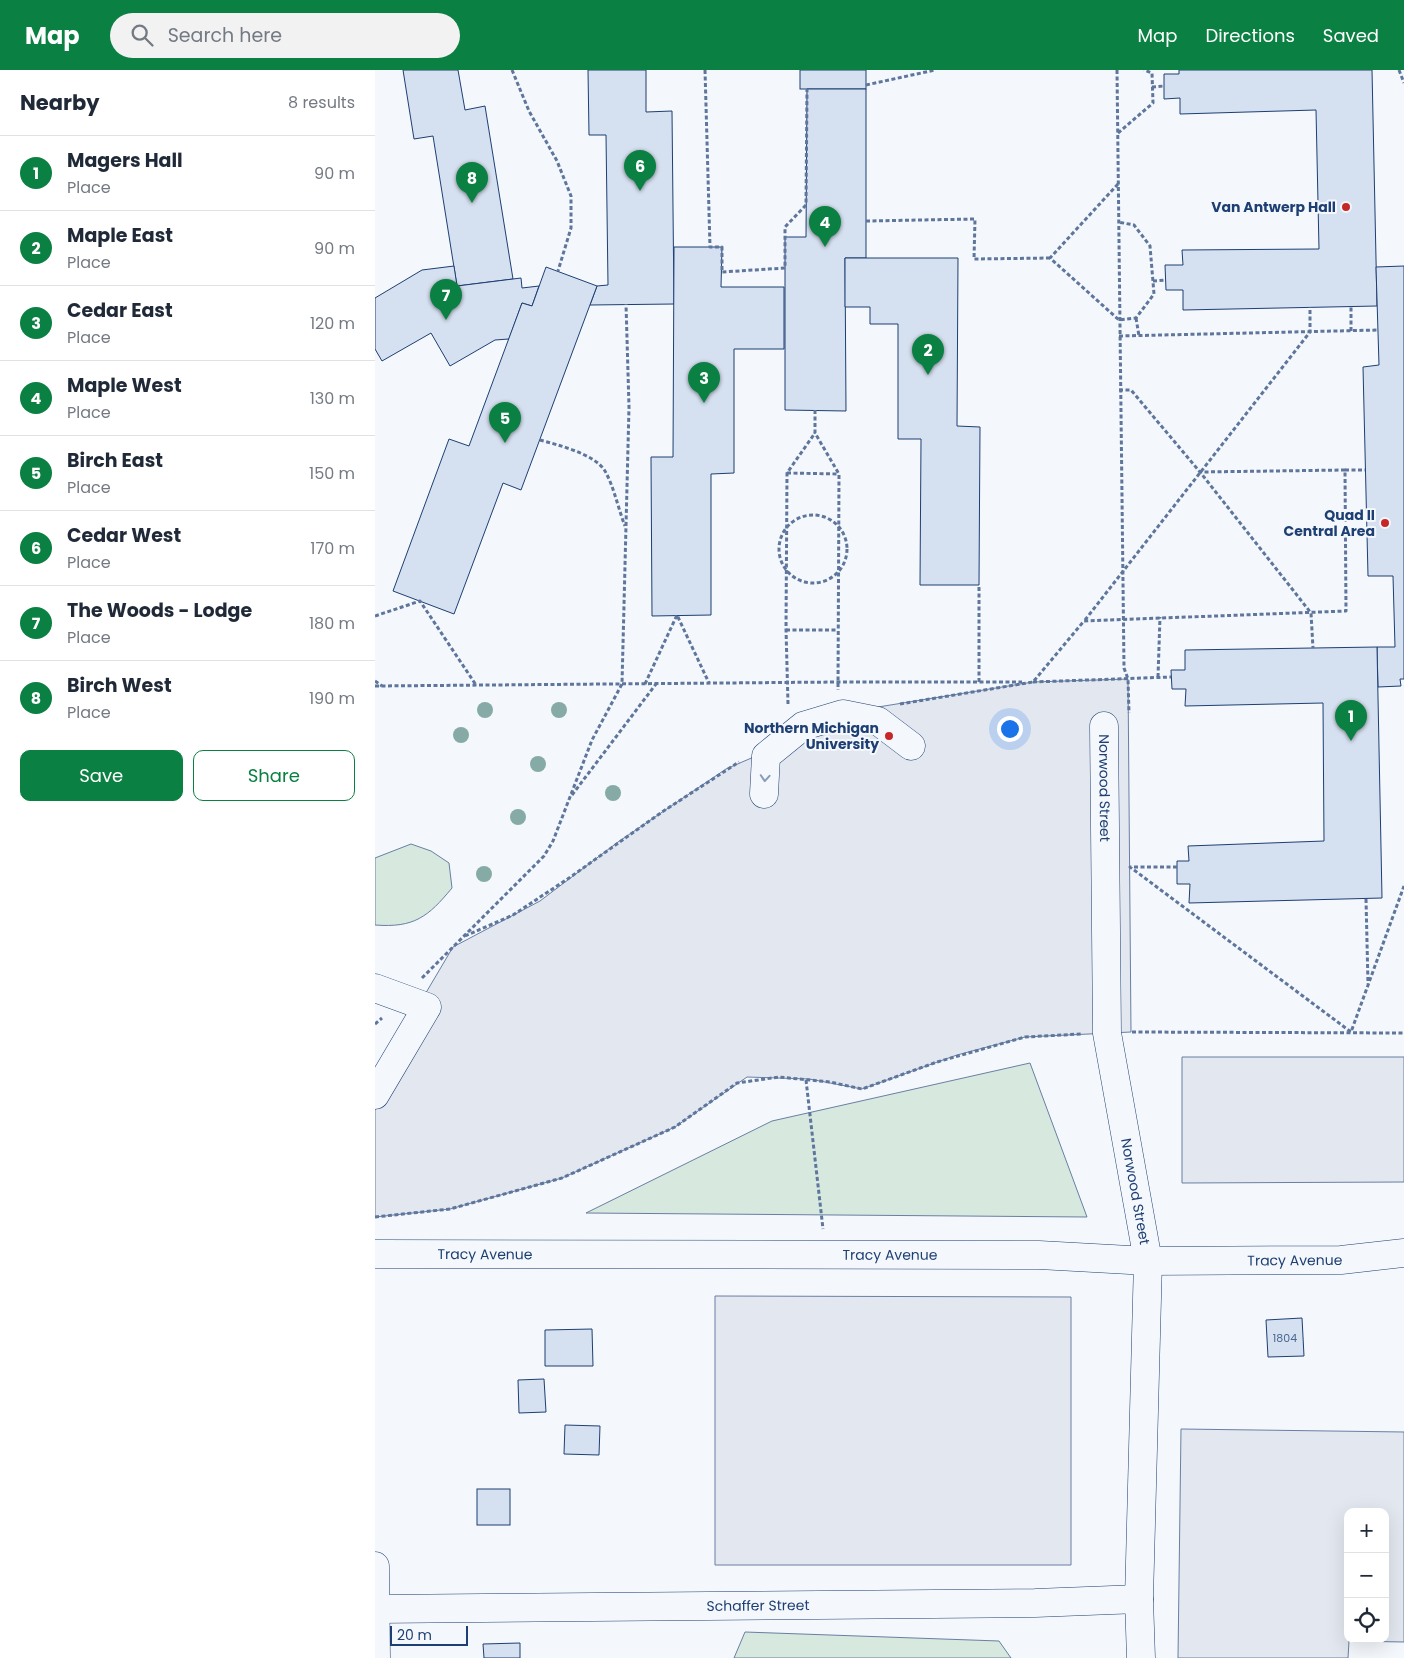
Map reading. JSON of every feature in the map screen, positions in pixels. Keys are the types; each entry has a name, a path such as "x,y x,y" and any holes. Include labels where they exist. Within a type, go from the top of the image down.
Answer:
{"street":[{"path":"764,794 766,756 803,726 843,714 878,721 911,746"},
{"name":"Norwood Street","path":"1117,722 1123,1029 1148,1261 1139,1600 1141,1658"},
{"path":"375,988 427,1007 375,1095"},
{"name":"Tracy Avenue","path":"375,1254 1039,1255 1148,1261 1341,1260 1404,1253"},
{"path":"375,1566 377,1609 376,1658"},
{"name":"Schaffer Street","path":"377,1609 1035,1603 1139,1600"}],"path":[{"path":"512,70 529,111 557,162 571,196 571,228 558,271"},
{"path":"705,70 711,247 722,247 722,272 785,268 785,227 806,205 807,89"},
{"path":"866,85 935,70"},
{"path":"1117,70 1122,571 1124,668 1128,679 1117,722"},
{"path":"1118,133 1153,102 1153,72 1144,70"},
{"path":"1399,70 1404,83"},
{"path":"1152,86 1164,86"},
{"path":"1050,258 1118,184"},
{"path":"866,221 975,219 974,259 1050,258 1119,320 1136,318"},
{"path":"1118,222 1134,225 1150,246 1154,294 1136,318 1139,336"},
{"path":"1153,281 1166,280"},
{"path":"375,1024 544,856 553,841 591,740 622,684 629,407 626,304"},
{"path":"1351,306 1351,331"},
{"path":"1033,682 1085,621 1122,571 1310,332 1310,307"},
{"path":"1119,336 1378,330"},
{"path":"1119,390 1131,390 1200,472 1311,613 1313,648"},
{"path":"815,410 815,433 839,474 838,682"},
{"path":"788,709 786,630 787,474 815,433"},
{"path":"540,440 569,448 594,460 605,470 626,529"},
{"path":"1085,621 1123,618 1346,611 1345,470"},
{"path":"1200,472 1365,470"},
{"path":"787,474 839,474"},
{"path":"816,515 828,518 839,527 847,543 847,554 838,572 828,580 807,583 796,578 786,570 779,550 780,538 794,520 816,515"},
{"path":"979,585 979,682"},
{"path":"375,616 419,601 475,685"},
{"path":"645,684 677,615 709,683"},
{"path":"1158,677 1159,617"},
{"path":"786,630 837,630"},
{"path":"375,686 1033,682 1171,677"},
{"path":"375,681 382,686"},
{"path":"569,798 656,683"},
{"path":"1130,857 1130,877"},
{"path":"1130,867 1351,1032"},
{"path":"1130,867 1177,867"},
{"path":"1351,1032 1404,886"},
{"path":"1366,899 1368,987"},
{"path":"375,1217 450,1209 562,1178 675,1127 737,1084 779,1077 862,1089 937,1062 1025,1037 1123,1029 1404,1033"},
{"path":"806,1080 826,1256"}],"shaded area":[{"path":"1128,679 1131,1032 1025,1037 957,1055 862,1089 809,1079 747,1077 675,1127 562,1178 450,1209 375,1217 375,1079 453,947 540,901 618,842 726,769 830,724 878,707 1033,682"},
{"path":"411,844 431,851 449,863 452,888 435,906 419,918 400,925 375,925 375,858"},
{"path":"1182,1057 1404,1057 1404,1182 1182,1183"},
{"path":"1030,1063 1087,1217 586,1213 772,1121"},
{"path":"715,1296 1071,1297 1071,1565 715,1565"},
{"path":"1181,1429 1404,1432 1404,1642 1389,1642 1389,1508 1344,1508 1344,1643 1349,1643 1348,1658 1178,1658"},
{"path":"745,1632 999,1641 1011,1658 734,1658"}],"building":[{"path":"403,70 458,70 465,110 485,106 513,279 457,286 433,136 414,139"},
{"path":"588,70 646,70 646,112 672,111 674,304 590,305 597,286 608,285 606,135 589,135"},
{"path":"800,70 866,70 866,89 800,89"},
{"name":"Van Antwerp Hall","path":"1179,70 1372,70 1377,306 1183,310 1183,290 1166,290 1165,265 1183,265 1182,250 1319,249 1316,110 1180,114 1180,98 1164,99 1164,74 1179,74"},
{"path":"807,89 866,89 866,258 845,258 846,411 785,410 785,237 806,237"},
{"path":"674,247 722,247 721,287 784,287 784,349 734,349 734,473 711,474 711,615 652,616 651,457 673,457"},
{"path":"845,258 958,258 957,426 980,427 979,585 920,585 921,439 898,439 898,324 870,324 870,307 845,307"},
{"path":"454,266 457,286 521,278 522,288 539,286 532,306 522,303 509,339 495,340 450,366 431,333 382,361 375,349 375,298 422,270"},
{"name":"Quad II Central Area","path":"1404,266 1404,679 1400,679 1401,686 1378,687 1377,647 1395,647 1393,576 1368,576 1363,367 1379,365 1376,267"},
{"path":"546,267 597,286 521,490 503,483 454,614 393,591 449,439 469,446 522,303 532,306"},
{"path":"1377,647 1382,898 1189,903 1190,884 1177,884 1177,861 1189,861 1188,846 1324,841 1323,703 1185,706 1186,689 1172,689 1171,670 1185,670 1185,650"},
{"path":"1302,1318 1304,1356 1268,1357 1266,1320"},
{"path":"592,1329 593,1366 545,1366 545,1330"},
{"path":"544,1379 546,1412 519,1413 518,1380"},
{"path":"565,1425 600,1426 599,1455 564,1454"},
{"path":"477,1489 510,1489 510,1525 477,1525"},
{"path":"520,1643 520,1658 484,1658 483,1644"}],"place":[{"name":"Cedar West","path":"640,191"},
{"name":"Birch West","path":"472,203"},
{"name":"Van Antwerp Hall","path":"1346,207"},
{"name":"Maple West","path":"825,247"},
{"name":"The Woods - Lodge","path":"446,320"},
{"name":"Maple East","path":"928,375"},
{"name":"Cedar East","path":"704,403"},
{"name":"Birch East","path":"505,443"},
{"name":"Quad II Central Area","path":"1385,523"},
{"name":"Northern Michigan University","path":"889,736"},
{"name":"Magers Hall","path":"1351,741"}]}
